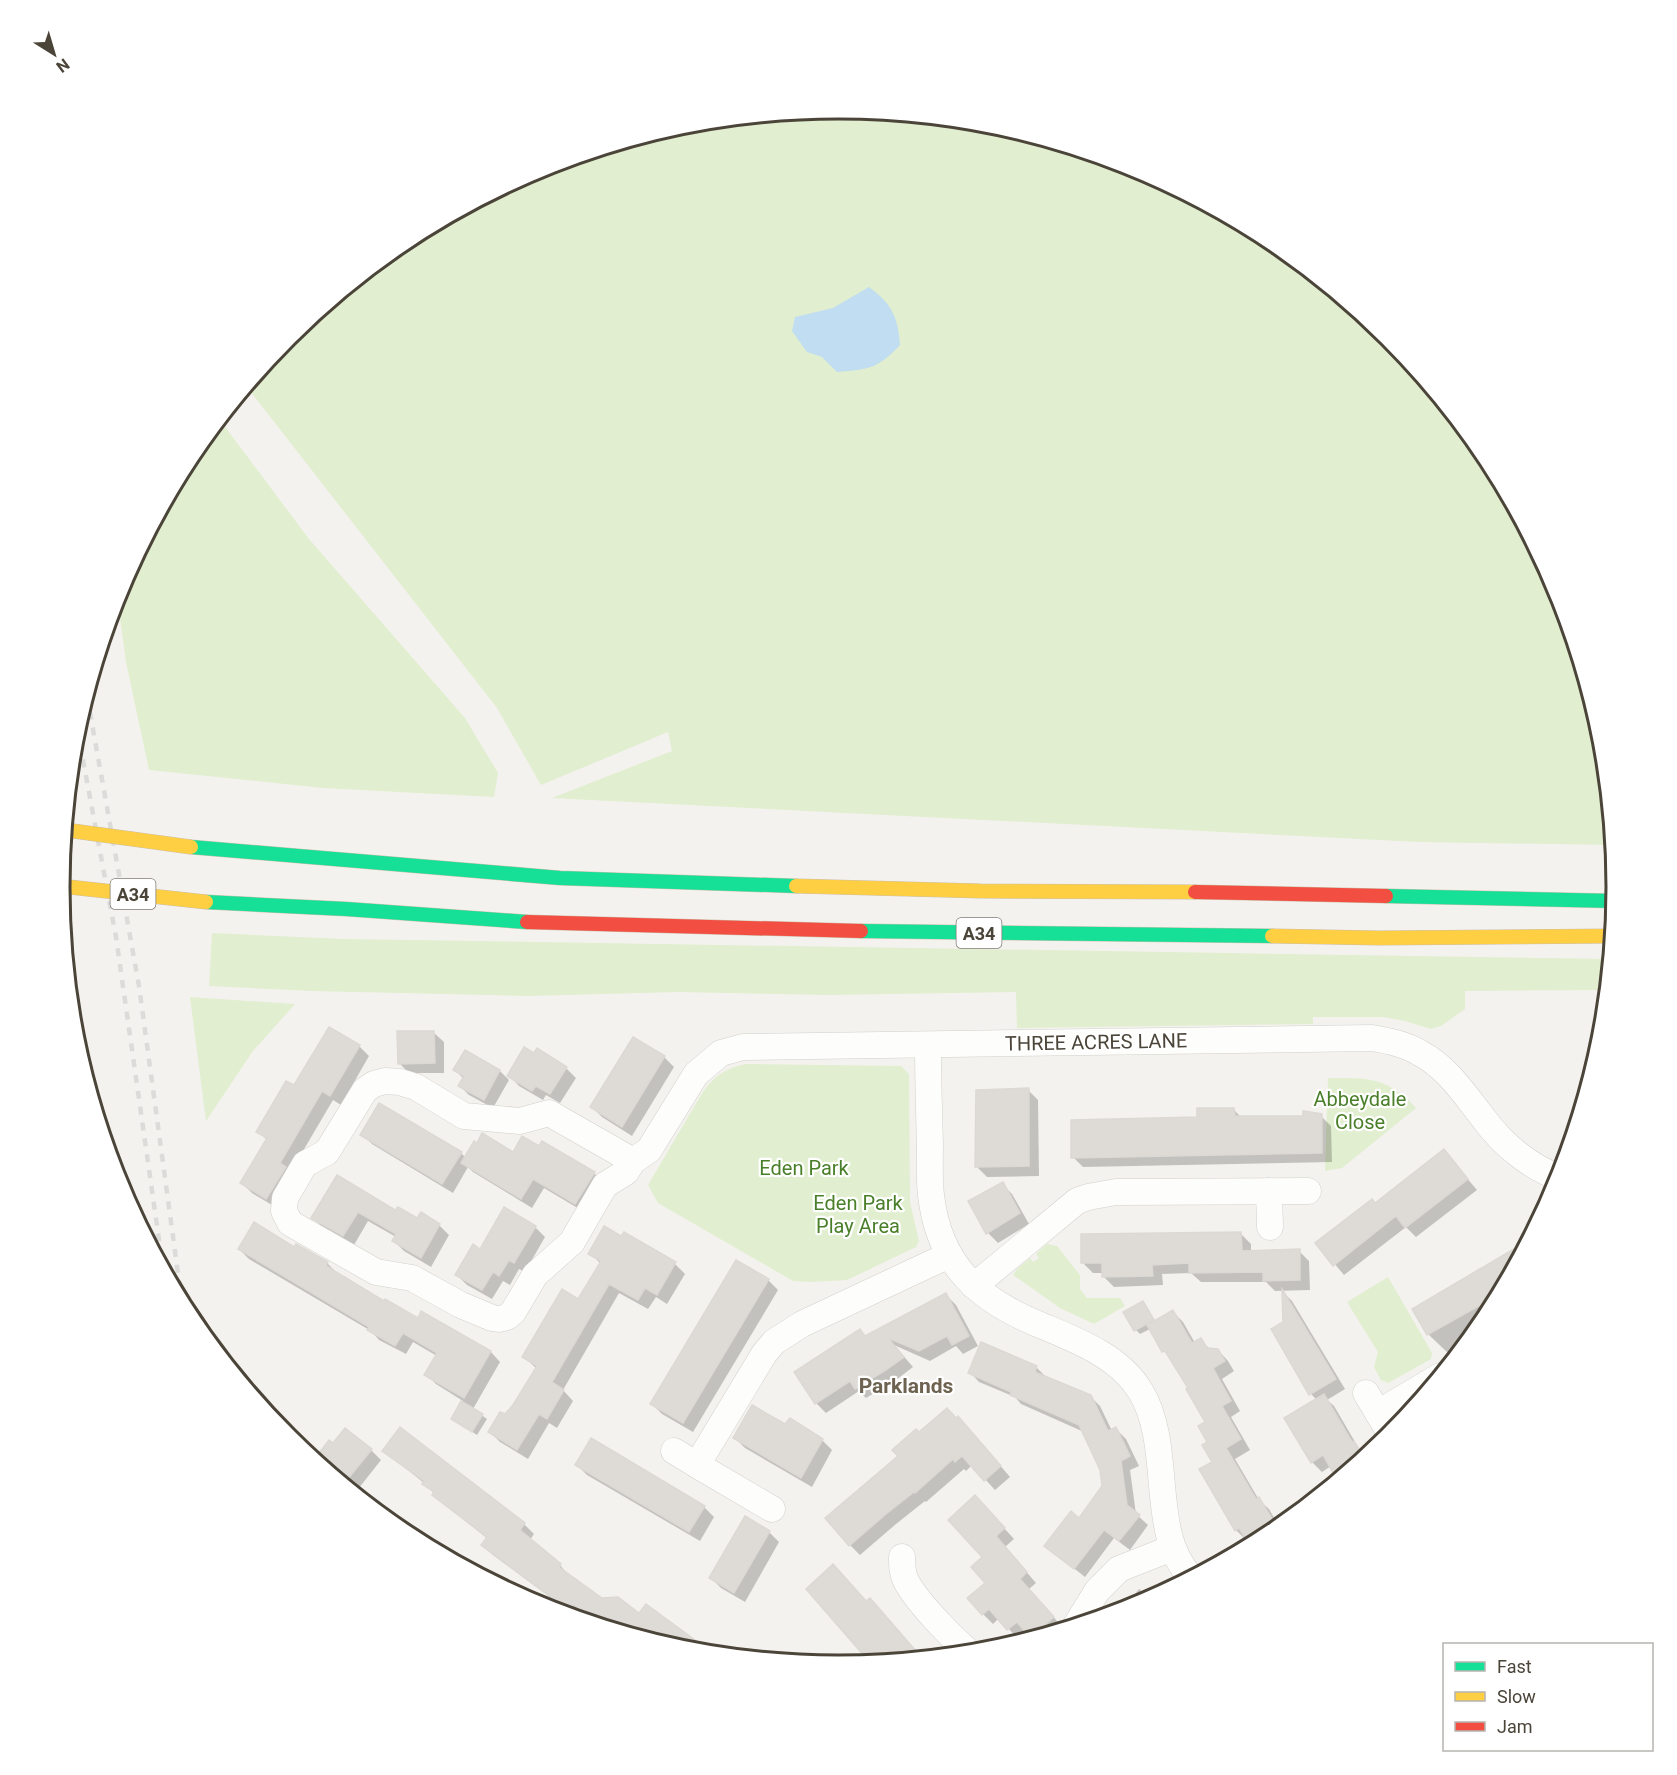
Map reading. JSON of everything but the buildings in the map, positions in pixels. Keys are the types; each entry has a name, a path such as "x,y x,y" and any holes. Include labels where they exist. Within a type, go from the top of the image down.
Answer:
{"highway":[{"name":"A34","path":"73,831 191,847 560,878 668,883 981,891 1186,892 1606,901"},
{"name":"A34","path":"70,887 206,902 556,924 974,933 1380,938 1605,936"}],"street":[{"name":"THREE ACRES LANE","path":"633,1161 549,1113 520,1121 464,1116 416,1087 400,1082 385,1081 364,1090 327,1152 305,1164 285,1197 284,1211 290,1223 376,1272 412,1278 461,1305 499,1319 513,1312 535,1275 572,1242 605,1185 626,1172 633,1161 649,1150 696,1074 705,1064 721,1053 743,1047 1372,1038 1406,1046 1434,1062 1455,1082 1505,1143 1525,1160 1550,1175"},
{"path":"928,1045 930,1193 937,1227 949,1255 974,1286 1007,1311 1072,1338 1096,1351 1116,1364 1141,1391 1154,1421 1158,1438 1172,1548 1186,1572"},
{"path":"1269,1191 1270,1227"},
{"path":"974,1286 1066,1209 1088,1197 1116,1192 1308,1191"},
{"path":"697,1465 764,1354 774,1342 802,1324 949,1255"},
{"path":"1378,1413 1422,1387"},
{"path":"674,1451 772,1509"},
{"path":"1082,1616 1097,1591 1119,1569 1172,1548"},
{"path":"902,1557 902,1568 906,1581 913,1592 961,1645"}],"green space":[{"path":"838,119 939,126 988,134 1085,160 1178,199 1222,222 1306,278 1382,344 1448,420 1477,461 1504,503 1548,594 1566,641 1592,738 1600,787 1605,845 1419,842 552,798 672,751 668,732 541,785 497,708 251,393 295,344 371,278 455,222 545,178 592,160 640,146 689,134 738,126"},
{"path":"225,426 309,539 465,718 498,773 494,797 323,788 149,770 126,662 120,618 129,594 173,503"},
{"path":"212,933 344,939 1603,959 1600,990 1465,991 1465,1009 1441,1026 1431,1029 1383,1017 1313,1017 1313,1024 1017,1028 1016,992 830,995 678,992 528,996 311,991 209,986"},
{"path":"190,997 295,1004 253,1051 206,1121"},
{"name":"Eden Park","path":"746,1064 901,1066 909,1074 910,1202 919,1241 916,1247 847,1280 793,1281 658,1203 648,1185 701,1095 720,1074"},
{"name":"Abbeydale Close","path":"1328,1078 1376,1081 1396,1090 1416,1108 1342,1168 1325,1171"},
{"path":"1047,1244 1057,1246 1080,1275 1080,1289 1087,1298 1120,1298 1125,1306 1094,1324 1060,1308 1013,1275 1030,1258 1033,1262 1039,1258 1036,1254"},
{"path":"1388,1277 1432,1353 1431,1359 1388,1383 1381,1380 1374,1367 1378,1352 1347,1302"}],"water":[{"path":"869,287 883,299 892,312 898,327 900,345 885,359 872,366 837,372 822,357 807,352 792,331 795,317 833,308"}],"railway":[{"path":"91,716 139,986 179,1281"},
{"path":"82,756 116,937 160,1246"}],"traffic: fast":[{"path":"191,847 560,878 796,886"},
{"path":"1386,896 1606,901"},
{"path":"206,902 527,922"},
{"path":"861,931 1272,936"}],"traffic: slow":[{"path":"73,831 191,847"},
{"path":"796,886 981,891 1195,892"},
{"path":"70,887 206,902"},
{"path":"1272,936 1380,938 1605,936"}],"traffic: jam":[{"path":"1195,892 1386,896"},
{"path":"527,922 861,931"}],"district":[{"name":"Parklands","path":"906,1386"}],"park label":[{"name":"Eden Park Play Area","path":"858,1214"}]}
